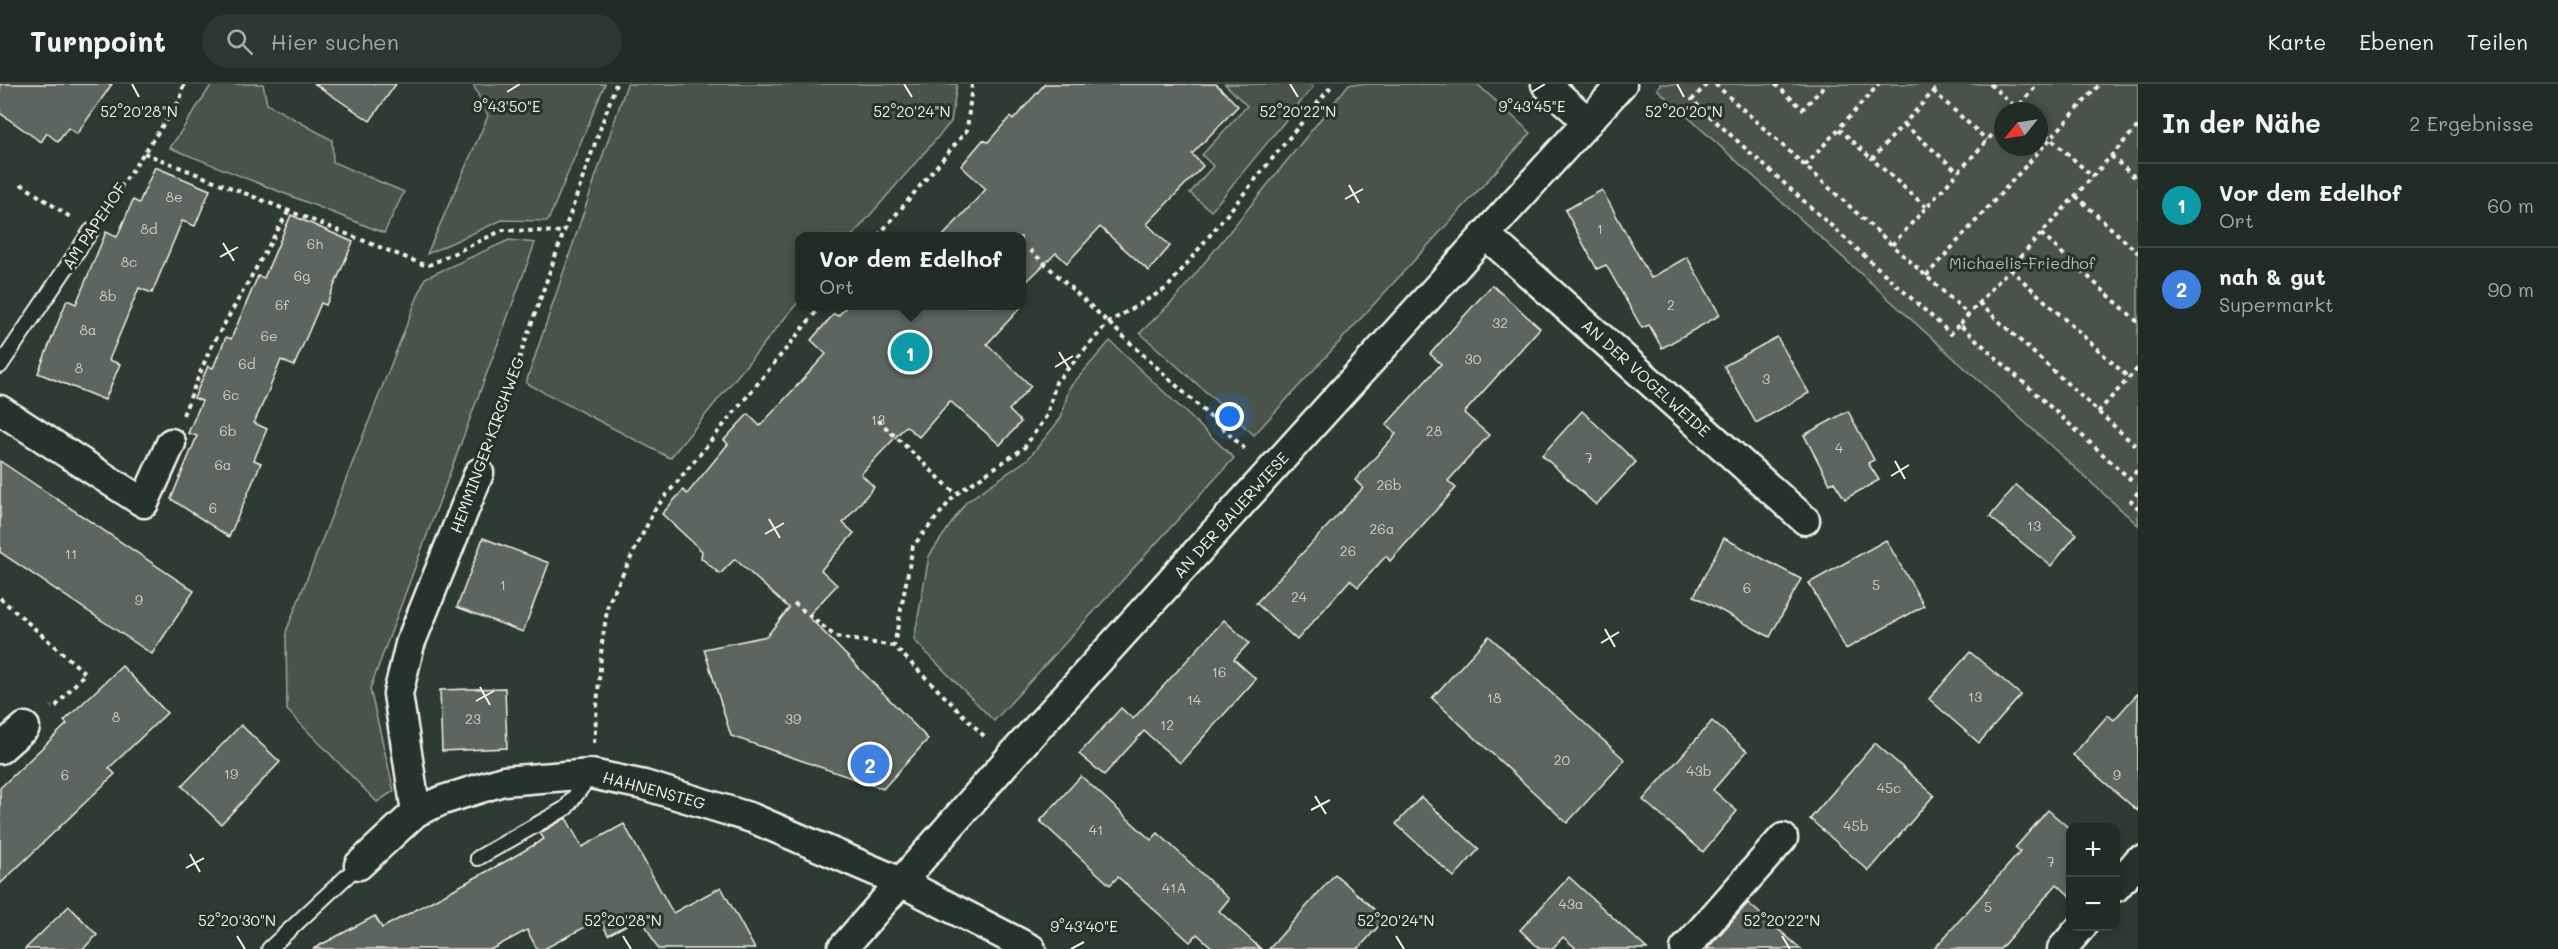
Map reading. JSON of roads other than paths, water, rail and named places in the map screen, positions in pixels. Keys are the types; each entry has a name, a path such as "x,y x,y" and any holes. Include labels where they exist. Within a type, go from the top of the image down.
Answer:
{"street":[{"path":"1545,84 1588,122"},
{"name":"AN DER BAUERWIESE","path":"842,949 903,883 1008,760 1487,236 1622,84"},
{"name":"AN DER VOGELWEIDE","path":"1487,236 1804,520"},
{"path":"0,410 144,503 171,443"},
{"name":"HEMMINGER KIRCHWEG","path":"416,812 398,694 410,644 479,473"},
{"path":"0,749 26,728"},
{"name":"HAHNENSTEG","path":"359,865 416,812 443,800 503,781 591,774 644,785 752,818 903,883 1031,949"},
{"path":"1685,949 1783,838"},
{"path":"2120,881 2138,861"},
{"path":"2062,949 2078,931"}],"lane":[{"name":"AM PAPEHOF","path":"0,366 91,231"},
{"path":"478,858 567,808 591,774"},
{"name":"HAHNENSTEG","path":"269,949 359,865"}],"place":[{"name":"Vor dem Edelhof","path":"910,352"},
{"name":"nah & gut","path":"870,764"}],"park label":[{"name":"Michaelis-Friedhof","path":"2022,263"}]}
